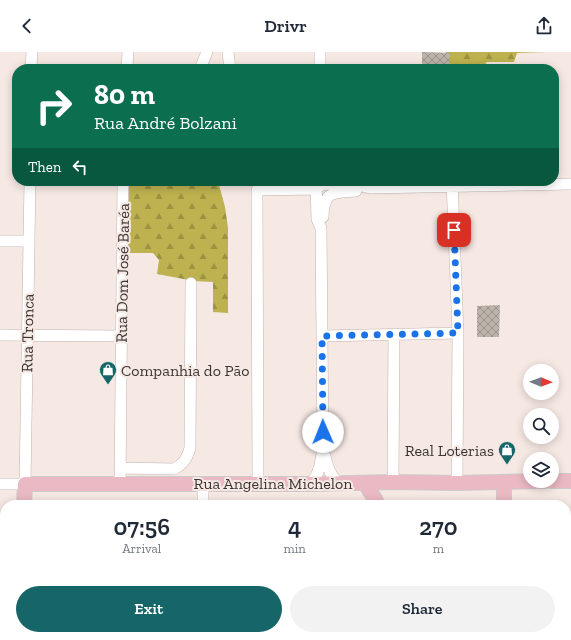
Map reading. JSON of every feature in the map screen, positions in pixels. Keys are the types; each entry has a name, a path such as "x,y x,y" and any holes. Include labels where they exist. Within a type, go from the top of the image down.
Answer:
{"main road":[{"path":"559,481 571,481"},
{"path":"504,482 504,500"},
{"name":"Rua Angelina Michelon","path":"25,484 311,484 523,482"},
{"path":"365,483 375,500"},
{"path":"24,500 25,484"}],"street":[{"path":"31,64 32,52"},
{"path":"127,64 128,52"},
{"path":"202,64 207,52"},
{"path":"228,52 229,64"},
{"path":"320,52 320,64"},
{"path":"559,184 571,184"},
{"name":"Rua Tronca","path":"25,484 30,186"},
{"name":"Rua Dom José Baréa","path":"120,484 123,186"},
{"path":"254,186 258,484"},
{"path":"320,186 317,219 321,228"},
{"path":"362,186 370,188"},
{"path":"311,484 320,469 323,447 321,228 326,199 335,193 359,191 370,188 411,186"},
{"path":"452,186 458,333 457,483"},
{"path":"0,241 29,241"},
{"path":"120,468 174,469 182,465 187,457 190,448 191,282"},
{"path":"322,336 458,333"},
{"path":"0,335 27,334 122,336"},
{"path":"393,482 394,334"},
{"path":"323,447 327,467 331,476 338,483"},
{"name":"Rua Angelina Michelon","path":"0,484 25,484"},
{"path":"203,484 203,500"}],"green space":[{"path":"446,52 546,52 517,53 514,62 449,64"},
{"path":"125,186 219,186 225,207 228,228 228,313 213,312 213,282 194,281 157,274 159,260 153,253 124,253"}],"building":[{"path":"422,52 450,53 450,64 422,64"},
{"path":"500,305 499,337 477,337 477,306"}],"place":[{"name":"Companhia do Pão","path":"108,385"},
{"name":"Real Loterias","path":"507,465"}],"route":[{"path":"323,432 322,336 458,333 454,230"}]}
